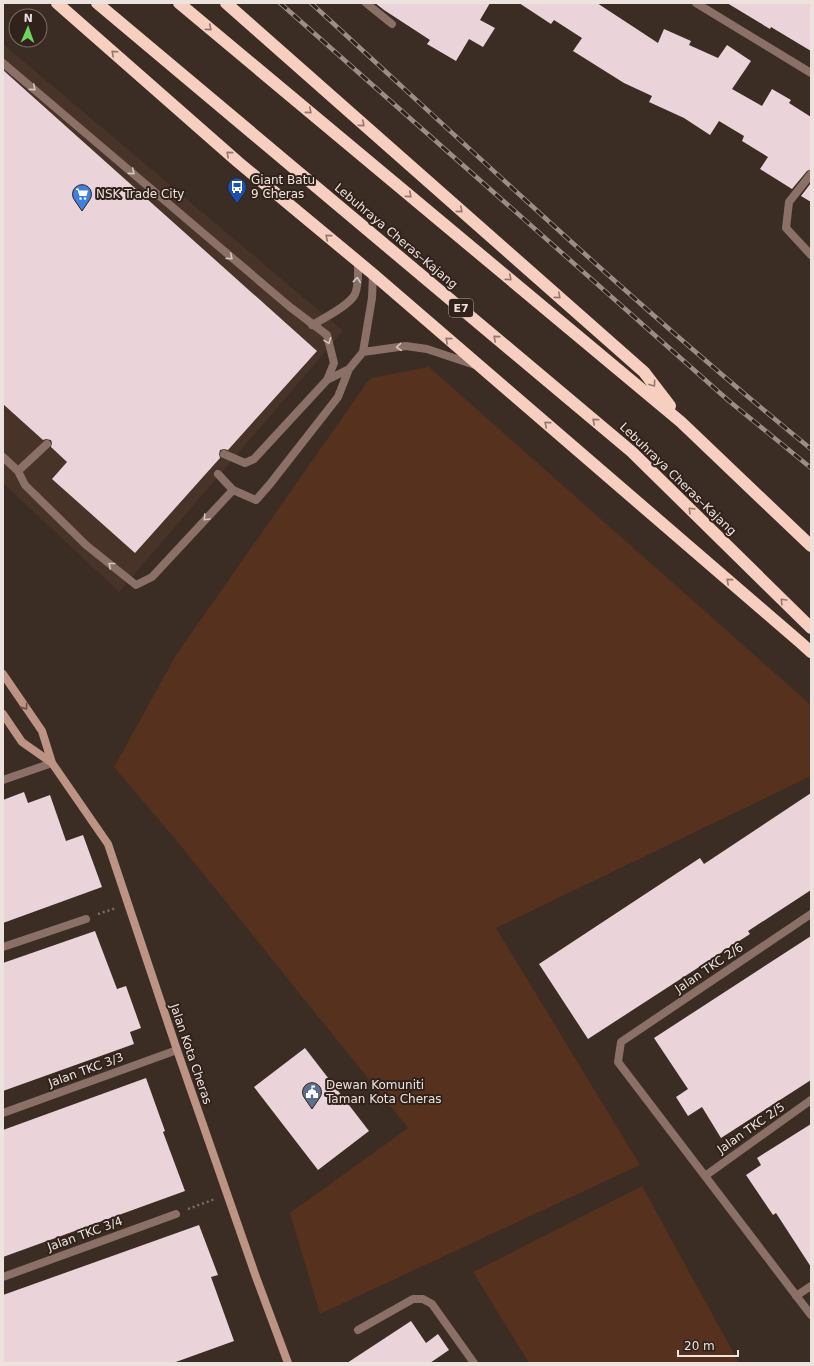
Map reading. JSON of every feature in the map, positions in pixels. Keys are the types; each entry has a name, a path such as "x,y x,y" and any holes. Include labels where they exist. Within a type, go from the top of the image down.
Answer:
{"highway":[{"path":"57,3 238,162 372,274 477,366 620,486 811,652"},
{"name":"Lebuhraya Cheras–Kajang","path":"97,3 632,452 811,628"},
{"path":"179,3 681,422 811,546"},
{"path":"226,3 644,372 681,422"}],"street":[{"path":"366,3 392,24"},
{"path":"696,3 811,73"},
{"path":"3,62 290,307 326,335 334,362 327,380"},
{"path":"811,174 789,202 786,228 811,255"},
{"path":"312,325 329,316 346,304 355,294 358,263"},
{"path":"218,474 233,490 256,500 338,397 349,369 364,352 372,298 372,274"},
{"path":"364,352 406,346 427,349 477,366"},
{"path":"224,454 245,463 254,459 327,380 349,369"},
{"path":"18,471 47,444"},
{"path":"3,457 18,471 25,485 86,545 136,585 152,576 233,490"},
{"name":"Jalan Kota Cheras","path":"3,674 42,731 52,763 108,844 176,1050 288,1363"},
{"name":"Jalan Kota Cheras","path":"3,714 22,742 52,763"},
{"path":"3,780 52,763"},
{"name":"Jalan TKC 2/6","path":"705,1176 618,1062 621,1042 811,914"},
{"path":"3,947 86,919"},
{"name":"Jalan TKC 3/3","path":"3,1113 176,1050"},
{"name":"Jalan TKC 2/5","path":"705,1176 811,1100"},
{"path":"705,1176 811,1315"},
{"name":"Jalan TKC 3/4","path":"3,1277 176,1214"},
{"path":"796,1296 811,1286"},
{"path":"358,1330 412,1300 423,1299 432,1304 474,1363"}],"path":[{"path":"86,919 128,903"},
{"path":"176,1214 227,1194"}],"shaded area":[{"name":"NSK Trade City","path":"3,44 343,331 119,592 3,483"},
{"path":"429,367 811,705 811,776 496,928 640,1165 320,1314 290,1213 408,1128 176,840 114,767 176,655 370,378"},
{"path":"642,1186 738,1361 736,1363 529,1363 473,1272"}],"building":[{"path":"375,3 490,3 480,20 495,28 483,47 469,39 456,61 427,44 430,40"},
{"path":"519,3 597,3 658,43 664,29 691,41 689,45 718,58 727,45 751,61 732,89 762,106 772,89 791,100 789,103 811,117 811,169 807,171 792,189 760,169 768,157 742,141 744,136 719,121 710,135 684,118 649,102 652,96 624,83 573,51 582,38 554,20 551,24"},
{"path":"727,3 811,3 811,51 771,27 770,29"},
{"name":"NSK Trade City","path":"3,70 317,351 228,450 220,450 220,458 135,553 52,479 67,462 51,447 51,440 43,440 3,404"},
{"path":"811,183 811,202 801,196"},
{"path":"24,792 28,803 50,795 66,841 83,835 102,887 3,923 3,800"},
{"path":"811,793 811,890 748,931 750,934 588,1039 539,964 700,858 704,864"},
{"path":"95,931 117,989 126,986 141,1028 130,1032 134,1044 3,1091 3,963"},
{"path":"811,936 811,1080 721,1138 702,1107 688,1116 676,1097 688,1089 654,1038"},
{"name":"Dewan Komuniti Taman Kota Cheras","path":"305,1048 369,1131 318,1170 254,1087"},
{"path":"146,1078 165,1131 163,1132 185,1191 3,1257 3,1130"},
{"path":"811,1124 811,1267 776,1213 773,1215 746,1175 761,1165 757,1158"},
{"path":"199,1225 218,1275 211,1277 234,1341 173,1363 3,1363 3,1295"},
{"path":"411,1321 426,1343 438,1334 449,1350 430,1363 347,1363"}],"railway":[{"path":"280,3 729,401 811,468"},
{"path":"311,3 620,286 747,396 811,449"}],"place":[{"name":"Giant Batu 9 Cheras","path":"237,204"},
{"name":"NSK Trade City","path":"82,211"},
{"name":"Dewan Komuniti Taman Kota Cheras","path":"312,1109"}]}
